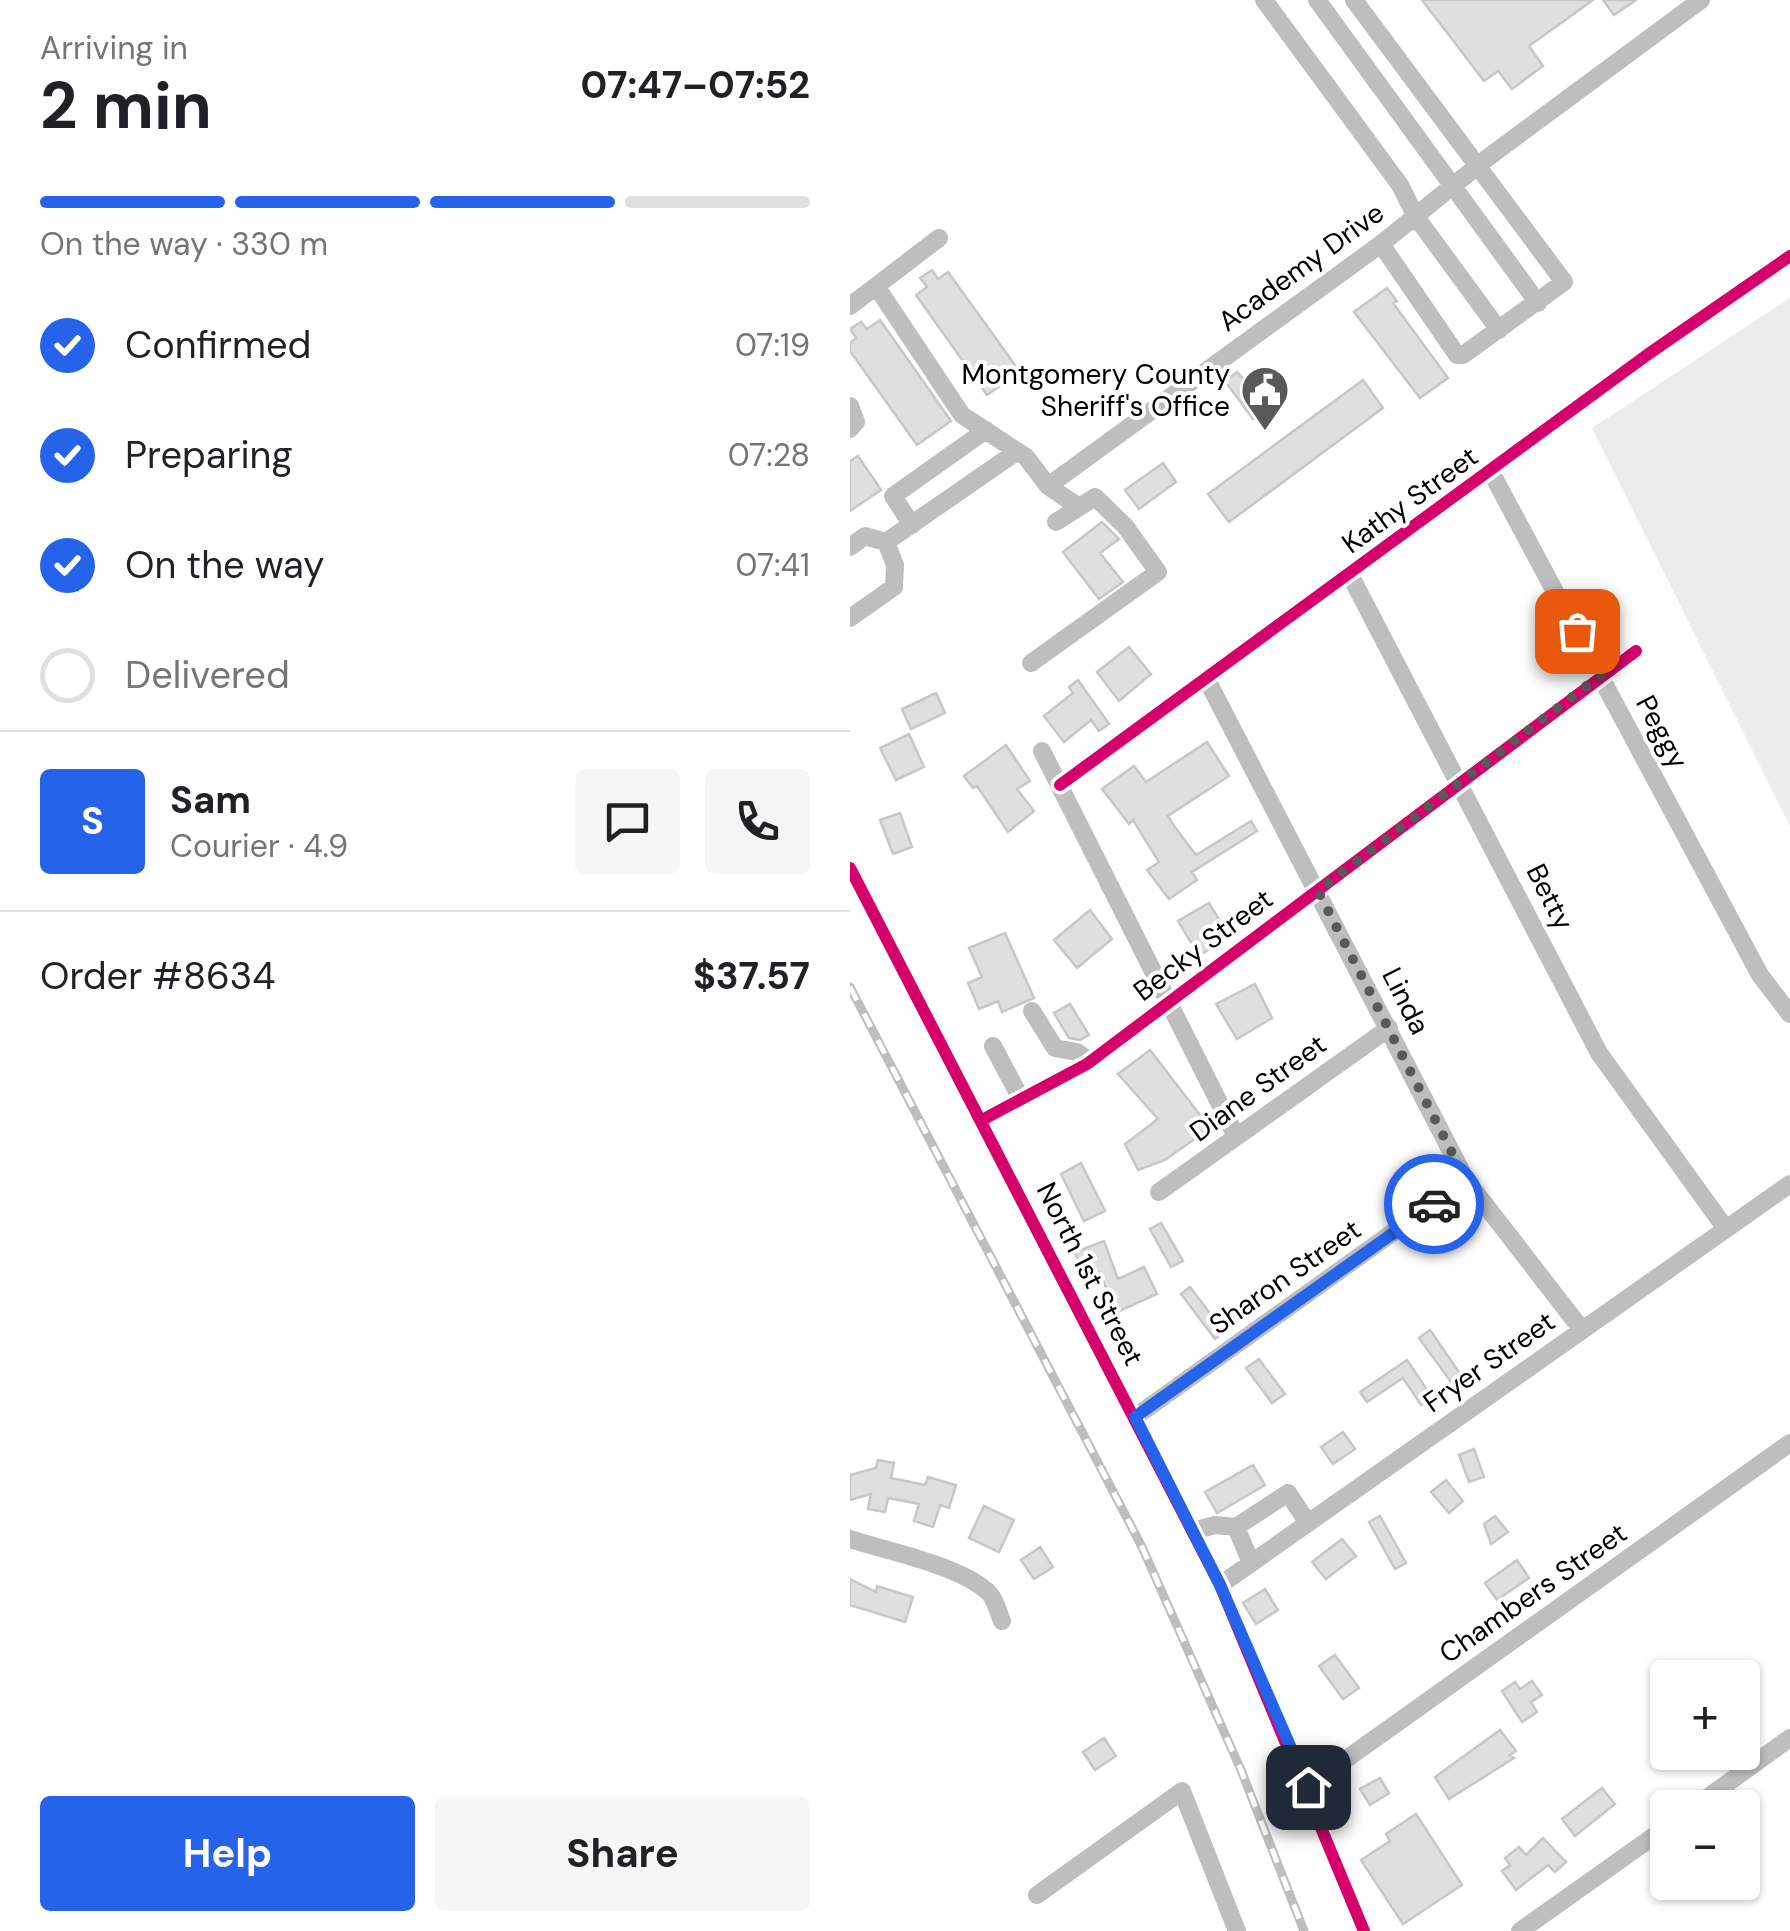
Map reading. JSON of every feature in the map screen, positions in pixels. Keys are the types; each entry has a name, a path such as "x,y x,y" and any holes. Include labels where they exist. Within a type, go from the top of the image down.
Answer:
{"street":[{"path":"1264,0 1400,185 1416,217 1499,330"},
{"path":"1316,0 1538,304"},
{"path":"1354,0 1482,164 1564,282 1538,304 1457,355 1381,244"},
{"name":"Academy Drive","path":"1048,486 1381,244 1701,0"},
{"path":"850,306 939,238"},
{"name":"Kathy Street","path":"1060,785 1647,354 1790,256"},
{"path":"876,286 962,415 1026,457 1048,486 1079,506"},
{"path":"850,406 856,422 850,429"},
{"path":"912,525 893,496 986,430"},
{"path":"850,547 866,536 886,542 1015,453"},
{"name":"Peggy","path":"1491,472 1760,975 1790,1014"},
{"path":"1031,663 1158,572 1124,526 1095,497 1056,522"},
{"path":"850,618 894,588 895,565 886,542"},
{"name":"Betty","path":"1350,574 1599,1053 1726,1229"},
{"name":"Becky Street","path":"982,1120 1090,1062 1636,651"},
{"name":"Linda","path":"1207,680 1466,1180 1582,1330"},
{"path":"1042,751 1171,999 1236,1136"},
{"name":"North 1st Street","path":"850,868 1220,1585 1308,1787 1364,1931"},
{"path":"1032,1011 1055,1048 1077,1052 1090,1062"},
{"name":"Diane Street","path":"1159,1192 1389,1028"},
{"path":"994,1046 1021,1100"},
{"name":"Sharon Street","path":"1135,1417 1466,1180"},
{"name":"Fryer Street","path":"1220,1585 1790,1184"},
{"name":"Chambers Street","path":"1308,1787 1790,1443"},
{"path":"1192,1531 1215,1525 1236,1527 1288,1493 1308,1523"},
{"path":"1236,1527 1252,1563"},
{"path":"850,1540 936,1567 984,1588 993,1597 1002,1621"},
{"path":"1718,1790 1790,1738"},
{"path":"1037,1895 1182,1791 1237,1931"},
{"path":"1520,1931 1650,1839"}],"shaded area":[{"path":"1790,298 1790,826 1592,428"}],"building":[{"path":"1422,0 1593,0 1529,46 1543,66 1512,89 1498,71 1484,81"},
{"path":"1603,0 1636,0 1614,15"},
{"path":"932,270 938,279 948,272 1020,372 987,395 916,295 927,287 920,278"},
{"path":"1387,288 1397,301 1393,303 1448,378 1420,398 1354,312"},
{"path":"880,320 951,421 917,445 850,351 850,343 856,338 850,329 861,322 867,329"},
{"path":"1237,372 1269,407 1253,419 1225,381"},
{"path":"1363,380 1383,408 1229,522 1208,494"},
{"path":"858,456 881,490 850,511 850,461"},
{"path":"1163,463 1176,482 1139,509 1125,490"},
{"path":"1102,522 1119,539 1100,553 1123,582 1099,599 1063,552"},
{"path":"1129,647 1151,674 1119,701 1097,672"},
{"path":"1078,680 1109,724 1099,731 1091,720 1064,742 1044,716 1073,693 1069,687"},
{"path":"936,693 945,713 911,729 902,709"},
{"path":"909,734 924,767 896,780 880,748"},
{"path":"1207,742 1229,776 1168,816 1196,855 1251,821 1257,831 1192,872 1197,880 1169,899 1147,870 1159,862 1133,820 1129,824 1102,789 1134,766 1146,782"},
{"path":"1006,745 1030,781 1017,789 1034,811 1008,832 977,786 973,788 964,776"},
{"path":"900,813 912,847 893,854 880,820"},
{"path":"1209,903 1229,936 1199,956 1178,921"},
{"path":"1090,910 1112,939 1077,968 1054,940"},
{"path":"1005,933 1034,998 1002,1012 998,1001 979,1009 968,983 982,977 969,948"},
{"path":"1255,984 1272,1018 1237,1039 1216,1004"},
{"path":"1070,1004 1089,1035 1080,1040 1069,1038 1054,1013"},
{"path":"1150,1050 1210,1128 1165,1160 1138,1170 1125,1144 1158,1119 1118,1074"},
{"path":"1081,1163 1105,1211 1084,1221 1061,1174"},
{"path":"1161,1223 1183,1261 1171,1267 1150,1229"},
{"path":"1104,1241 1118,1279 1144,1267 1157,1294 1117,1312 1099,1272 1084,1277 1075,1252"},
{"path":"1190,1287 1224,1332 1215,1339 1181,1294"},
{"path":"1430,1330 1461,1375 1451,1382 1419,1338"},
{"path":"1259,1359 1285,1394 1272,1403 1246,1368"},
{"path":"1407,1360 1432,1397 1421,1405 1403,1378 1367,1402 1360,1392"},
{"path":"1343,1432 1355,1449 1333,1464 1321,1447"},
{"path":"1474,1449 1484,1477 1469,1482 1459,1455"},
{"path":"878,1460 894,1463 891,1478 925,1485 928,1477 956,1485 949,1508 940,1505 933,1527 914,1521 919,1504 888,1498 885,1512 868,1509 871,1494 850,1500 850,1475 876,1468"},
{"path":"1253,1465 1265,1485 1217,1513 1205,1492"},
{"path":"1446,1480 1463,1501 1449,1513 1431,1492"},
{"path":"984,1506 1014,1520 999,1552 969,1538"},
{"path":"1380,1516 1406,1563 1395,1569 1369,1522"},
{"path":"1495,1516 1508,1532 1491,1544 1484,1524"},
{"path":"1342,1539 1356,1556 1326,1579 1312,1562"},
{"path":"1040,1547 1053,1567 1034,1579 1021,1560"},
{"path":"1517,1560 1529,1578 1497,1600 1485,1583"},
{"path":"850,1579 876,1592 877,1586 913,1597 905,1622 850,1605"},
{"path":"1265,1589 1278,1610 1256,1624 1243,1603"},
{"path":"1335,1655 1359,1688 1343,1699 1319,1666"},
{"path":"1532,1681 1542,1695 1531,1702 1537,1712 1522,1722 1502,1691 1515,1682 1520,1689"},
{"path":"1500,1730 1516,1751 1510,1755 1514,1758 1449,1799 1435,1777"},
{"path":"1104,1738 1116,1756 1095,1770 1083,1752"},
{"path":"1380,1778 1389,1793 1370,1805 1360,1789"},
{"path":"1602,1788 1615,1804 1575,1836 1562,1819"},
{"path":"1416,1814 1462,1885 1403,1924 1361,1860 1390,1841 1386,1834"},
{"path":"1543,1838 1566,1862 1555,1872 1548,1865 1516,1890 1502,1871 1510,1865 1505,1858 1519,1847 1526,1855"}],"railway":[{"path":"850,987 1142,1547 1241,1770 1304,1931"}],"cycle path":[{"path":"1060,785 1647,355 1790,256"},
{"path":"982,1120 1087,1064 1636,651"},
{"path":"850,868 1220,1585 1364,1931"}],"way so far":[{"path":"1434,1204 1466,1180 1318,891 1601,675 1577,631"}],"place":[{"name":"Montgomery County Sheriff's Office","path":"1265,432"}],"route":[{"path":"1308,1787 1220,1585 1135,1417 1434,1204"}]}
